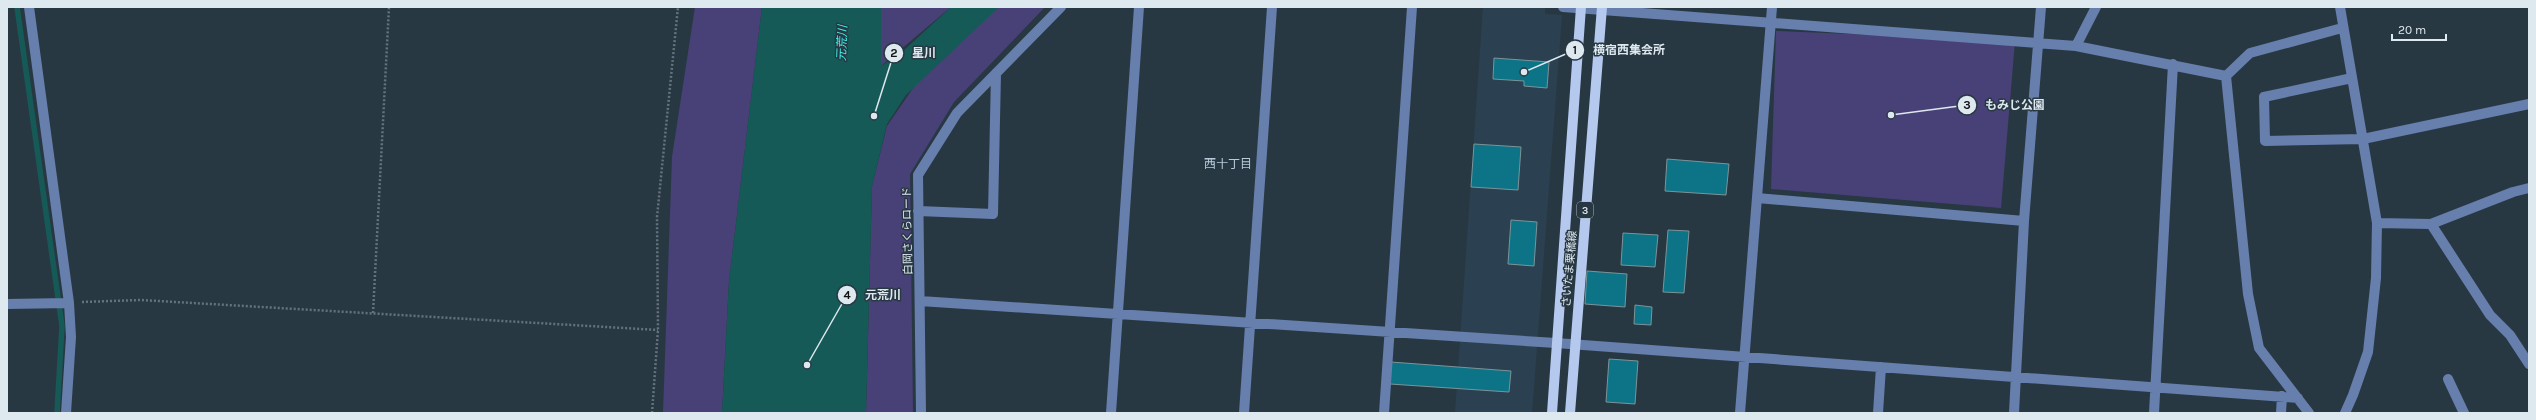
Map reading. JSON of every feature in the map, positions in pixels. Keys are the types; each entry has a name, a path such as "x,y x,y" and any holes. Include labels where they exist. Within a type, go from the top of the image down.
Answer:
{"main road":[{"name":"さいたま栗橋線","path":"1552,413 1581,8"},
{"name":"さいたま栗橋線","path":"1570,413 1574,345 1602,8"}],"street":[{"path":"29,7 69,303 71,337 66,413"},
{"name":"白岡さくらロード","path":"921,413 918,175 957,113 1061,7"},
{"path":"1112,413 1139,7"},
{"path":"1244,413 1272,7"},
{"path":"1384,413 1412,7"},
{"path":"1563,7 1627,9 1772,23 2076,46 2173,64 2226,76"},
{"path":"1740,413 1772,23 1772,7"},
{"path":"2014,413 2024,221 2041,7"},
{"path":"2076,46 2096,7"},
{"path":"2340,7 2342,28 2377,223 2376,278 2368,352 2354,395 2344,413"},
{"path":"2226,76 2250,53 2342,28"},
{"path":"2154,413 2173,64"},
{"path":"918,211 992,214 996,73"},
{"path":"2226,76 2248,294 2259,348 2308,413"},
{"path":"2352,78 2264,97 2265,141 2363,139 2529,104"},
{"path":"2377,223 2431,224 2513,192 2529,188"},
{"path":"1757,198 2024,221"},
{"path":"2431,224 2490,315 2510,335 2529,364"},
{"path":"920,301 1556,343 2298,398"},
{"path":"7,304 69,303"},
{"path":"1878,413 1881,367"},
{"path":"2448,380 2464,413"},
{"path":"2281,413 2282,396"}],"path":[{"path":"373,313 389,7"},
{"path":"652,413 658,330 657,217 678,7"},
{"path":"69,303 141,300 658,330"}],"shaded area":[{"path":"695,7 762,7 729,281 722,413 663,413 672,157"},
{"path":"881,7 951,7 881,66"},
{"path":"995,7 1045,7 954,102 910,174 913,413 866,413 872,186 887,126 920,78"},
{"path":"1483,7 1545,7 1545,14 1562,15 1532,413 1455,413"},
{"path":"1776,31 2015,41 2001,208 1771,189"}],"water":[{"path":"762,7 881,7 881,66 900,54 951,7 999,7 906,95 887,124 872,186 866,413 722,413 729,281"}],"building":[{"path":"1494,58 1549,62 1547,88 1524,86 1524,81 1493,79"},
{"path":"1474,144 1521,147 1518,190 1471,187"},
{"path":"1667,159 1729,164 1726,195 1665,191"},
{"path":"1511,220 1537,222 1534,266 1508,264"},
{"path":"1668,230 1689,231 1684,293 1663,292"},
{"path":"1623,233 1658,235 1655,267 1621,265"},
{"path":"1587,271 1627,274 1625,307 1585,304"},
{"path":"1635,305 1652,307 1651,325 1634,324"},
{"path":"1609,359 1638,361 1635,404 1606,402"},
{"path":"1391,362 1511,371 1509,392 1390,384"}],"waterway":[{"path":"17,7 62,326 57,413"}],"place":[{"name":"横宿西集会所","path":"1524,72"},
{"name":"もみじ公園","path":"1891,115"},
{"name":"星川","path":"874,116"},
{"name":"元荒川","path":"807,365"}],"district":[{"name":"西十丁目","path":"1228,164"}]}
